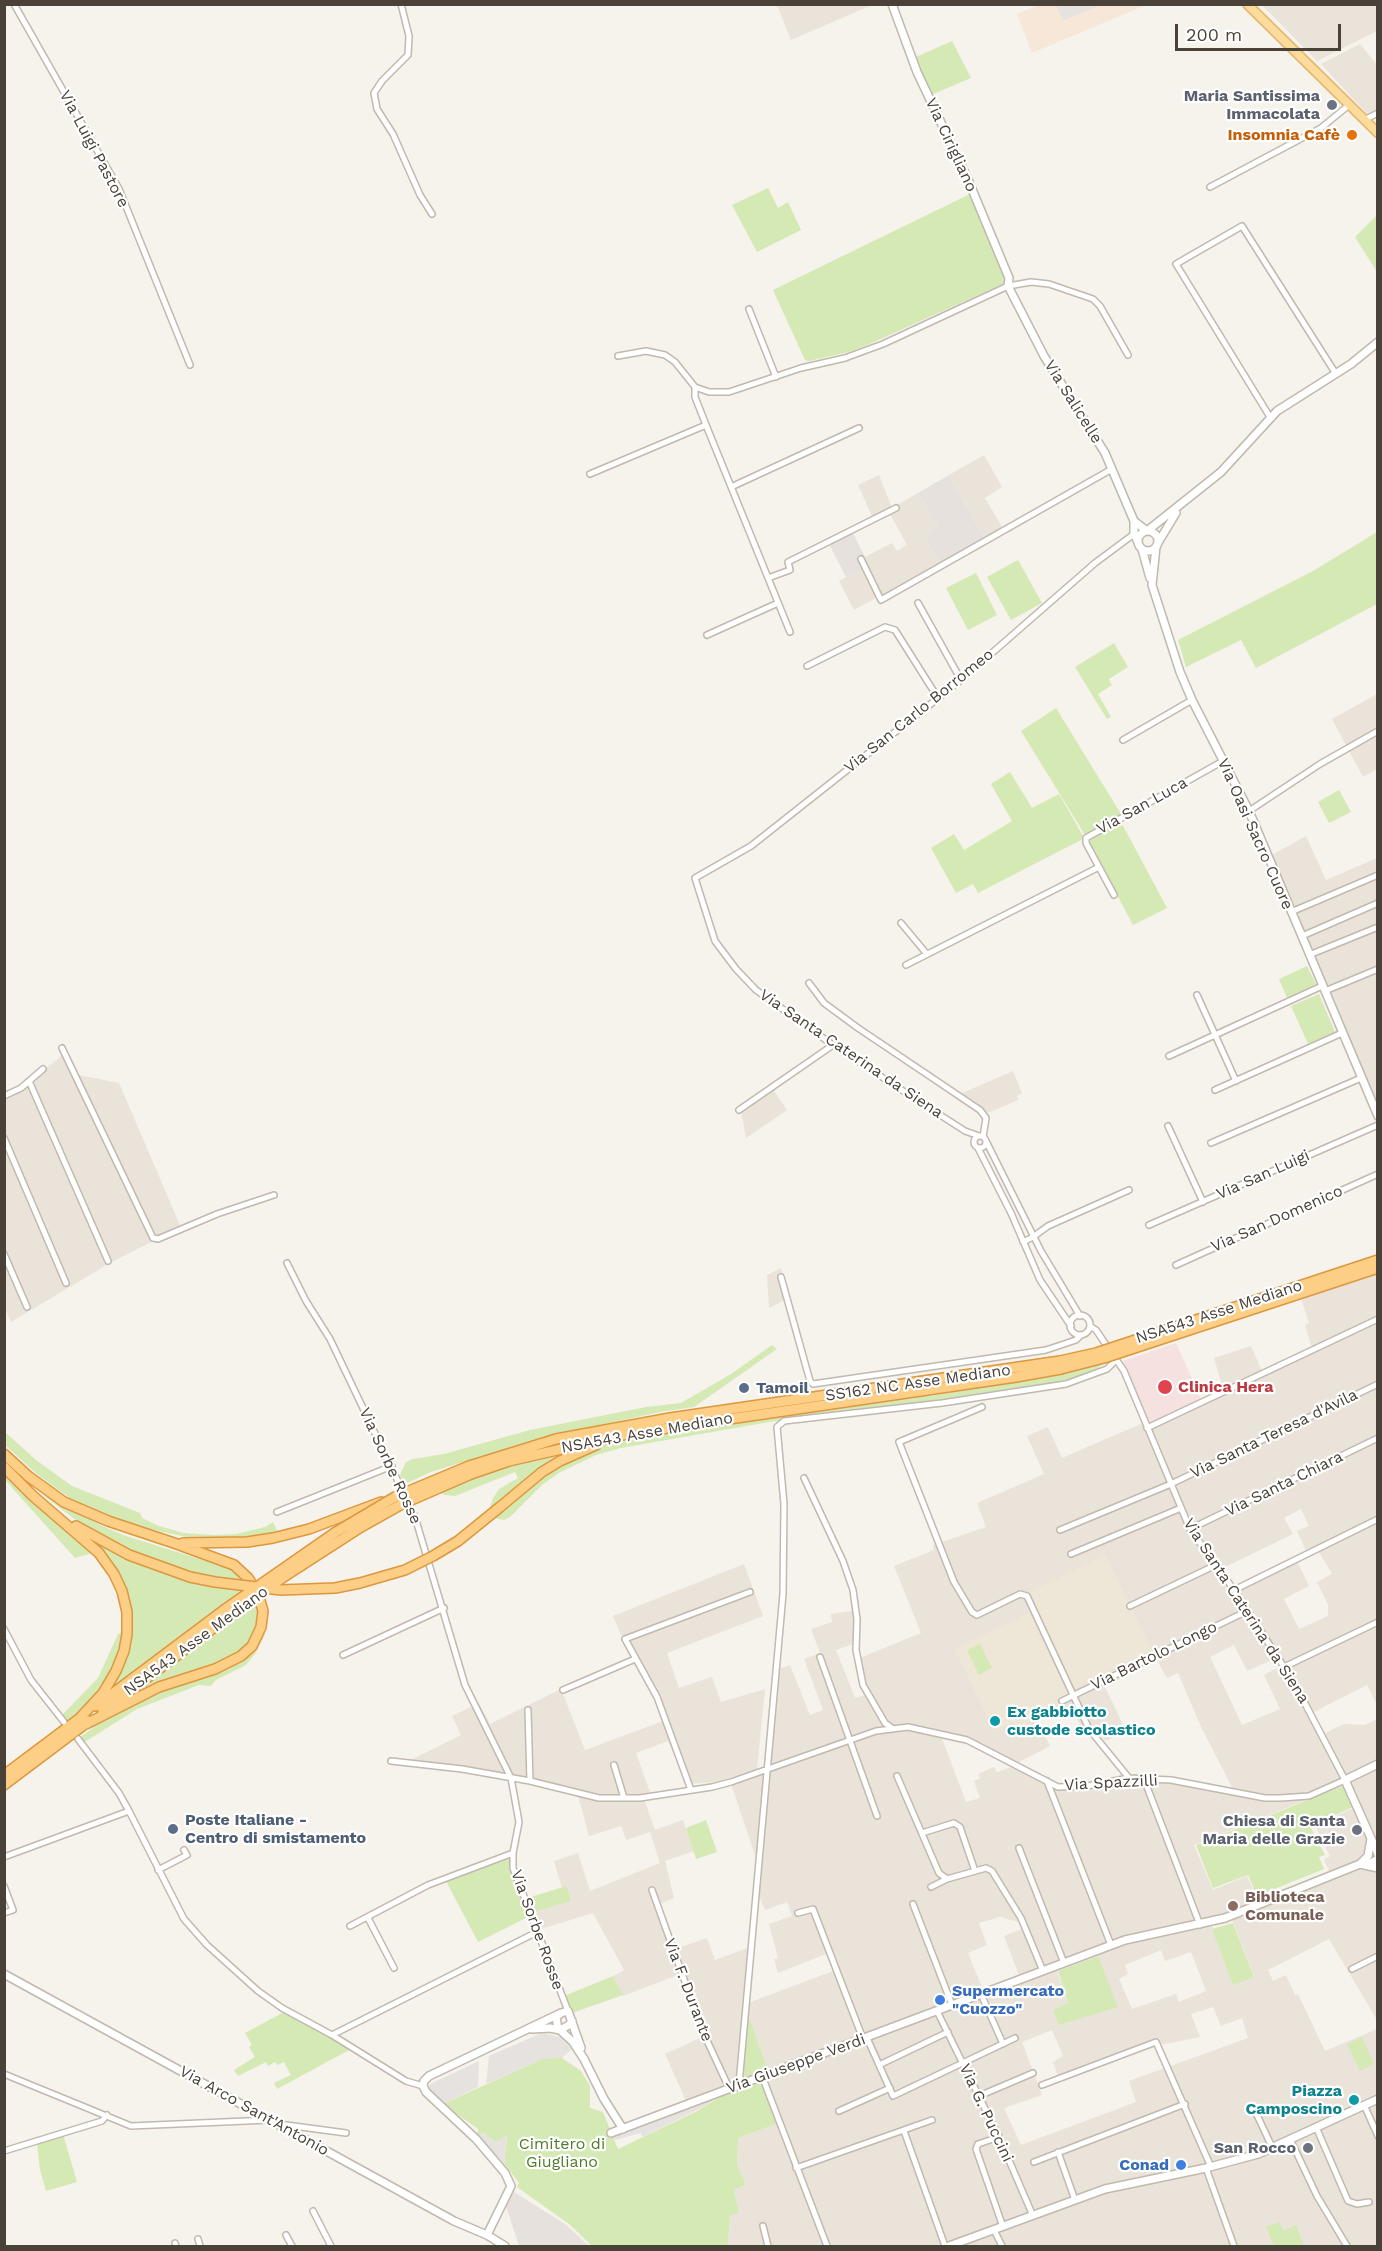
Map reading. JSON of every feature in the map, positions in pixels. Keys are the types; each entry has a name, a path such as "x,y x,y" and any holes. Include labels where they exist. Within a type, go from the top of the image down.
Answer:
{"highway":[{"name":"NSA543 Asse Mediano","path":"226,1614 361,1527 470,1470 627,1434 1016,1377 1060,1365 1377,1260"},
{"name":"SS162 NC Asse Mediano","path":"704,1413 1060,1365 1115,1354 1377,1268"},
{"name":"NSA543 Asse Mediano","path":"4,1785 82,1722 336,1532 395,1497 556,1439 704,1413"},
{"path":"4,1467 58,1516 87,1536 129,1555 190,1577 237,1585 305,1590 360,1583 405,1570 458,1541 542,1472 560,1461 627,1434"},
{"path":"4,1454 28,1476 64,1502 128,1528 234,1565 248,1578 258,1594 263,1611 261,1627 252,1646 228,1664 159,1687 82,1722"},
{"path":"177,1544 248,1542 273,1538 309,1529 395,1497"},
{"path":"82,1722 116,1671 124,1651 127,1634 127,1612 122,1591 114,1574 87,1536"},
{"name":"NSA543 Asse Mediano","path":"4,1775 82,1722"}],"main road":[{"path":"1247,4 1377,133"}],"street":[{"name":"Via Luigi Pastore","path":"14,4 119,189 190,365"},
{"path":"400,4 409,36 408,54 382,81 374,93 377,109 393,134 420,195 432,214"},
{"name":"Via Cirigliano","path":"891,4 917,72 969,182 1009,278 1008,286"},
{"path":"1210,188 1321,128 1348,105"},
{"path":"1364,120 1377,113"},
{"path":"1270,417 1176,264 1242,226 1336,374"},
{"path":"618,356 646,351 665,355 675,362 695,387 709,392 729,392 801,368 845,358 883,344 1008,286 1031,282 1048,284 1093,299 1100,306 1128,355"},
{"name":"Via Salicelle","path":"1008,286 1044,356 1099,444 1134,522"},
{"path":"749,309 776,377"},
{"name":"Via Oasi Sacro Cuore","path":"1147,531 1183,504 1228,465 1270,417 1284,405 1336,374 1377,342"},
{"path":"695,387 695,397 790,632"},
{"path":"590,474 706,425"},
{"path":"731,487 859,428"},
{"path":"861,559 881,600 1112,469"},
{"name":"Via Oasi Sacro Cuore","path":"1183,504 1169,522 1157,545 1152,585 1180,672 1249,812 1377,1116"},
{"path":"768,578 790,570 788,562 896,508"},
{"path":"1134,522 1156,534 1157,545 1151,550 1140,545"},
{"path":"1134,522 1134,534 1140,545 1152,585"},
{"path":"1140,545 1141,534 1147,531"},
{"name":"Via San Carlo Borromeo","path":"695,878 751,846 961,680 1095,563 1134,534"},
{"path":"707,635 778,603"},
{"path":"918,603 961,680"},
{"path":"807,666 885,627 895,630 938,698"},
{"path":"1123,740 1192,700"},
{"path":"1249,812 1320,764 1377,731"},
{"name":"Via San Luca","path":"1114,895 1086,843 1086,838 1223,761"},
{"path":"906,965 1099,867"},
{"path":"1291,912 1377,875"},
{"name":"Via Santa Caterina da Siena","path":"695,878 715,941 736,969 756,990 833,1046 965,1131"},
{"path":"1302,936 1377,903"},
{"path":"901,923 926,954"},
{"path":"1310,955 1377,927"},
{"path":"1169,1056 1323,989 1377,969"},
{"path":"809,983 824,1003 980,1110 986,1118 982,1138 984,1147 978,1148"},
{"path":"1197,995 1236,1081"},
{"path":"1215,1090 1342,1033"},
{"path":"739,1110 833,1046"},
{"path":"62,1048 153,1238 158,1239 217,1214 274,1195"},
{"path":"4,1096 29,1082 43,1069"},
{"path":"1211,1143 1361,1078"},
{"path":"29,1082 108,1261"},
{"name":"Via San Luigi","path":"1149,1225 1377,1125"},
{"path":"1168,1126 1203,1202"},
{"path":"965,1131 982,1138 1033,1237 1080,1316"},
{"path":"965,1131 978,1148 1046,1290 1075,1332 1081,1335"},
{"path":"4,1138 66,1283"},
{"path":"974,1142 982,1138"},
{"path":"989,1170 997,1165"},
{"name":"Via San Domenico","path":"1176,1264 1377,1174"},
{"path":"1023,1242 1048,1226 1130,1190"},
{"path":"4,1254 27,1307"},
{"name":"Via Sorbe Rosse","path":"287,1263 306,1301 330,1339 415,1517 444,1608 465,1685 511,1778 519,1822 513,1853 513,1868 568,2012"},
{"path":"781,1278 810,1381 813,1384 1046,1350 1077,1340 1081,1335 1088,1333 1099,1336"},
{"path":"1071,1326 1073,1317 1087,1318 1090,1326 1088,1333"},
{"path":"1148,1428 1377,1319"},
{"name":"Via Santa Caterina da Siena","path":"1090,1326 1124,1371 1190,1529 1234,1590 1300,1694 1345,1780 1377,1853"},
{"path":"739,2084 781,1623 785,1532 777,1427 784,1421 942,1403 1066,1384 1107,1369 1116,1360"},
{"name":"Via Santa Teresa d'Avila","path":"1060,1530 1171,1484 1377,1383"},
{"path":"982,1407 899,1442 954,1582 972,1612 977,1615 1020,1594 1027,1596 1089,1729 1129,1778"},
{"name":"Via Santa Chiara","path":"1190,1529 1377,1438"},
{"path":"277,1512 392,1466"},
{"path":"804,1478 854,1590 857,1619 856,1650 863,1685 885,1723 893,1729"},
{"path":"1071,1554 1181,1508"},
{"path":"1234,1590 1377,1519"},
{"path":"1130,1606 1216,1565"},
{"path":"691,1790 657,1697 625,1639 750,1592"},
{"path":"343,1655 444,1608"},
{"name":"Via Bartolo Longo","path":"1062,1701 1247,1611"},
{"path":"1284,1667 1377,1622"},
{"path":"4,1629 31,1680 64,1722"},
{"path":"820,1657 877,1816"},
{"path":"563,1690 635,1659"},
{"path":"528,1710 530,1781"},
{"name":"Via Spazzilli","path":"624,1798 640,1798 731,1782 876,1731 908,1727 967,1740 1058,1787 1087,1786 1129,1778 1171,1780 1272,1798 1309,1796 1345,1780"},
{"path":"78,1739 119,1793 184,1919 207,1945 282,2008 332,2035 406,2081 423,2086"},
{"path":"391,1761 462,1769 530,1781 599,1798 624,1798 614,1766"},
{"path":"1345,1780 1377,1764"},
{"path":"897,1776 939,1873 947,1879"},
{"path":"1144,1779 1200,1924"},
{"path":"1047,1781 1111,1945"},
{"path":"4,1857 129,1811"},
{"path":"922,1833 954,1823 960,1827 975,1871"},
{"path":"1371,1839 1371,1848 1364,1863 1377,1868"},
{"path":"1020,1848 1064,1963"},
{"path":"158,1870 187,1855 184,1850"},
{"path":"350,1926 429,1885 513,1853"},
{"name":"Via Giuseppe Verdi","path":"611,2133 1125,1940 1225,1918 1364,1863 1377,1853"},
{"path":"931,1887 947,1879 986,1868 992,1871 1021,1918 1043,1971"},
{"path":"4,1886 13,1910 4,1913"},
{"name":"Via F. Durante","path":"652,1890 703,2032 729,2088"},
{"path":"913,1904 952,2005"},
{"path":"798,1913 813,1909 865,2038 893,2096 1015,2038"},
{"path":"368,1918 394,1968"},
{"path":"332,2035 537,1932"},
{"path":"1352,1969 1377,1956"},
{"name":"Via Arco Sant'Antonio","path":"4,1974 454,2221 488,2235 505,2247"},
{"path":"981,1994 1003,2044"},
{"name":"Via G. Puccini","path":"938,2010 999,2137 1033,2216"},
{"path":"488,2235 512,2186 505,2173 476,2139 426,2092 423,2086 424,2081 429,2076 559,2014 568,2012 584,2059"},
{"path":"559,2014 555,2019 559,2030 573,2042 584,2059 604,2099 623,2129"},
{"path":"523,2031 539,2028 559,2030 572,2021"},
{"path":"879,2065 948,2032"},
{"path":"1042,2085 1156,2042 1185,2104 1209,2168 1234,2247"},
{"path":"979,2096 1033,2073"},
{"path":"4,2074 131,2126 270,2120"},
{"path":"762,2076 826,2247"},
{"path":"839,2111 890,2088"},
{"path":"904,2131 949,2246 1105,2188 1209,2168 1258,2154 1377,2099"},
{"path":"1034,2162 1185,2104"},
{"path":"1364,2105 1377,2136"},
{"path":"4,2151 102,2121 107,2115"},
{"path":"1257,2115 1272,2147"},
{"path":"796,2168 932,2120"},
{"path":"277,2124 346,2133"},
{"path":"1316,2127 1348,2201 1357,2204 1370,2202"},
{"path":"999,2137 978,2144 976,2149 1003,2227"},
{"path":"1290,2139 1317,2196 1347,2247"},
{"path":"1058,2152 1075,2200"},
{"path":"313,2211 331,2247"},
{"path":"763,2226 768,2247"},
{"path":"994,2230 1002,2247"},
{"path":"286,2235 292,2247"},
{"path":"198,2239 201,2247"}],"shaded area":[{"path":"777,5 872,5 791,40"},
{"path":"1039,5 1146,5 1032,53 1017,14"},
{"path":"1056,5 1095,5 1096,7 1063,20"},
{"path":"1377,5 1377,31 1317,61 1263,6"},
{"path":"1360,44 1377,65 1377,111 1369,116 1321,64"},
{"path":"984,455 1002,487 985,498 1005,532 987,543 949,475"},
{"path":"879,475 892,508 918,493 938,526 924,535 943,568 880,605 876,598 854,610 839,581 868,565 865,557 892,543 897,551 907,545 891,516 888,514 874,521 858,485"},
{"path":"949,475 987,543 943,568 924,535 938,526 918,493"},
{"path":"853,533 869,565 846,577 829,544"},
{"path":"1377,694 1377,769 1363,777 1332,719"},
{"path":"1306,836 1326,880 1377,858 1378,1107 1270,856"},
{"path":"67,1051 79,1075 119,1083 182,1230 151,1242 110,1263 11,1322 4,1306 5,1269 7,1267 4,1260 4,1097 22,1089"},
{"path":"1013,1071 1022,1093 1017,1096 1018,1100 990,1112 978,1114 953,1097"},
{"path":"770,1085 787,1110 746,1138 740,1106"},
{"path":"781,1268 789,1298 769,1308 767,1275"},
{"path":"1377,1273 1377,1705 1367,1685 1312,1713 1234,1587 1295,1557 1309,1586 1284,1599 1299,1629 1328,1616 1328,1605 1317,1582 1332,1574 1319,1552 1309,1557 1297,1531 1309,1526 1301,1509 1284,1518 1293,1534 1221,1569 1193,1530 1148,1424 1223,1389 1214,1358 1251,1346 1262,1371 1312,1348 1305,1325 1309,1323 1301,1298"},
{"name":"Clinica Hera","path":"1176,1343 1201,1399 1150,1423 1123,1361"},
{"path":"1143,1423 1189,1531 1276,1658 1247,1671 1234,1645 1210,1657 1242,1725 1280,1709 1264,1675 1281,1666 1343,1779 1308,1794 1265,1796 1233,1789 1202,1729 1178,1673 1167,1678 1157,1660 1105,1687 1126,1731 1106,1741 1098,1732 1087,1737 1070,1706 1038,1721 1050,1746 1017,1763 966,1737 908,1725 875,1729 770,1767 779,1669 790,1665 810,1715 823,1710 804,1659 820,1653 811,1629 832,1622 831,1614 858,1610 858,1642 836,1650 855,1698 865,1695 855,1660 921,1633 894,1566 934,1550 933,1545 986,1527 977,1503 1044,1474 1027,1436 1048,1427 1062,1458"},
{"path":"1105,1555 1152,1650 1070,1690 1071,1695 1059,1701 1063,1707 1017,1729 1013,1722 994,1732 955,1649 1031,1612 1024,1595"},
{"path":"744,1564 763,1616 667,1653 679,1688 712,1677 721,1702 765,1689 757,1769 716,1782 687,1784 668,1741 636,1753 651,1795 640,1796 600,1794 515,1775 407,1762 461,1735 452,1716 479,1703 490,1724 561,1689 585,1750 663,1721 654,1695 636,1663 631,1659 613,1616"},
{"path":"1377,1719 1377,1763 1346,1778 1323,1734 1344,1724 1365,1725"},
{"path":"908,1728 941,1736 966,1802 980,1798 974,1781 980,1778 978,1774 994,1767 997,1772 1014,1766 1058,1788 1098,1787 1133,1781 1168,1783 1265,1800 1308,1797 1309,1799 1194,1845 1213,1890 1247,1876 1259,1903 1225,1917 1124,1939 1020,1978 1004,1936 1022,1929 1019,1922 1000,1917 979,1923 987,1945 968,1953 983,1990 768,2070 750,2020 747,2018 748,2003 833,1971 826,1954 778,1973 774,1959 778,1958 769,1924 792,1916 787,1902 765,1910 758,1894 762,1856 755,1855 731,1784 876,1732"},
{"path":"1377,1767 1377,1841 1376,1839 1368,1843 1363,1858 1331,1875 1324,1860 1330,1856 1315,1825 1358,1806 1349,1782"},
{"path":"578,1795 644,1799 655,1830 683,1820 694,1851 665,1861 674,1898 660,1904 675,1949 707,1938 715,1960 750,1947 737,2082 686,2101 665,2054 702,2037 680,1974 623,1996 613,1976 624,1970 593,1913 538,1930 531,1913 571,1901 567,1887 562,1888 554,1861 578,1853 590,1891 660,1863 650,1832 626,1840 621,1826 589,1836"},
{"path":"1362,1869 1377,1873 1377,2020 1329,1939 1268,1970 1273,1981 1286,1975 1295,1995 1298,1994 1325,2051 1377,2029 1377,2096 1257,2151 1205,2166 1104,2185 938,2246 728,2246 730,2215 739,2213 734,2188 746,2185 737,2166 738,2138 776,2124 761,2081 1056,1968 1068,2003 1117,2007 1096,1953 1125,1941 1211,1924 1233,1985 1254,1976 1232,1919","holes":["1161,1950 1165,1961 1191,1952 1206,1991 1179,2002 1176,1994 1132,2009 1119,1979 1128,1974 1125,1965","1213,2007 1221,2026 1242,2018 1248,2038 1129,2081 1136,2102 1021,2145 1004,2108 1042,2095 1022,2042 1052,2030 1063,2056 1053,2062 1060,2082 1155,2046 1200,2037 1191,2014"]},
{"path":"542,2033 560,2037 572,2049 562,2058 542,2059 486,2084 489,2056"},
{"path":"479,2061 478,2087 443,2104 427,2089 430,2084"},
{"path":"727,2093 642,2137 641,2133 615,2140 613,2134"},
{"path":"1377,2102 1377,2246 955,2246 1106,2191 1259,2156"},
{"path":"483,2133 496,2142 503,2136 507,2136 504,2163 477,2136"},
{"path":"514,2192 565,2224 589,2246 519,2246 506,2206"}],"green space":[{"path":"952,41 971,78 931,95 916,57"},
{"path":"768,188 778,208 788,202 801,230 757,252 732,205"},
{"path":"970,194 1006,277 1005,283 865,346 849,352 805,360 773,290"},
{"path":"1377,215 1377,272 1355,237"},
{"path":"1377,532 1377,604 1256,668 1241,640 1186,667 1178,640 1313,571"},
{"path":"1018,560 1042,603 1011,620 987,577"},
{"path":"976,573 997,615 968,630 946,588"},
{"path":"1114,643 1128,667 1109,679 1112,685 1098,694 1111,717 1107,719 1075,667"},
{"path":"1056,708 1121,814 1085,835 1021,731"},
{"path":"1010,772 1032,808 1059,794 1083,836 1081,840 978,893 973,884 956,893 931,848 954,834 964,850 1012,821 991,784"},
{"path":"1339,790 1351,812 1329,823 1318,802"},
{"path":"1121,822 1167,908 1133,925 1088,840"},
{"path":"1307,966 1316,984 1287,998 1279,979"},
{"path":"1319,994 1335,1032 1308,1044 1291,1006"},
{"path":"772,1345 777,1349 694,1407 660,1412 536,1439 431,1472 405,1484 400,1475 406,1462 413,1459 444,1454 530,1430 646,1407 681,1403 731,1374"},
{"path":"1106,1362 1080,1377 1037,1386 775,1421 621,1448 596,1455 559,1473 542,1485 510,1517 504,1520 494,1518 546,1472 596,1447 617,1441 903,1397 930,1396 1050,1375"},
{"path":"4,1431 36,1460 72,1486 140,1513 142,1518 159,1526 184,1533 215,1535 236,1534 265,1527 273,1522 278,1533 229,1539 186,1537 140,1527 106,1515 70,1498 38,1475 5,1445"},
{"path":"585,1444 489,1510 499,1489 518,1478 515,1472 455,1496 444,1495 440,1491 493,1469"},
{"path":"13,1466 76,1511 102,1526 126,1536 232,1569 249,1585 258,1602 256,1627 245,1646 235,1655 217,1663 165,1679 132,1695 234,1618 223,1605 109,1691 130,1645 131,1631 104,1684 83,1708 67,1721 62,1715 98,1678 118,1634 123,1631 123,1614 113,1581 93,1553 75,1558 5,1480 4,1469 91,1550 102,1537 90,1531 47,1498"},
{"path":"266,1597 267,1622 264,1637 246,1665 216,1680 211,1686 199,1685 137,1709 83,1743 79,1738 113,1713 253,1648 263,1599"},
{"path":"980,1644 992,1668 979,1675 967,1650"},
{"path":"1343,1786 1353,1807 1310,1826 1325,1855 1319,1857 1324,1869 1257,1896 1248,1875 1213,1888 1196,1845"},
{"path":"706,1820 717,1852 696,1859 686,1828"},
{"path":"504,1858 510,1858 511,1871 528,1917 478,1942 446,1881"},
{"path":"567,1886 571,1901 535,1912 531,1911 527,1898"},
{"path":"1233,1923 1254,1977 1233,1985 1212,1929"},
{"path":"1098,1956 1118,2007 1059,2025 1053,2010 1068,2003 1058,1971"},
{"path":"613,1976 623,1995 572,2013 564,1996"},
{"path":"284,2012 351,2049 277,2089 274,2083 291,2075 284,2062 277,2065 275,2062 268,2066 266,2062 238,2076 234,2070 255,2057 249,2047 252,2045 245,2033"},
{"path":"747,2018 750,2020 768,2070 743,2078"},
{"path":"1362,2037 1374,2064 1360,2071 1347,2044"},
{"name":"Cimitero di Giugliano","path":"558,2057 581,2071 590,2086 590,2108 603,2112 618,2149 697,2111 727,2093 761,2081 776,2124 738,2138 737,2165 746,2185 734,2189 739,2213 730,2215 728,2246 592,2246 569,2224 517,2187 519,2183 504,2163 507,2136 496,2142 483,2133 477,2136 478,2129 443,2104 542,2059"},
{"path":"63,2134 77,2182 46,2191 40,2170 37,2143"},
{"path":"1279,2222 1283,2231 1296,2225 1304,2246 1274,2246 1266,2227"}],"place":[{"name":"Maria Santissima Immacolata","path":"1332,105"},
{"name":"Insomnia Cafè","path":"1352,135"},
{"name":"Clinica Hera","path":"1165,1387"},
{"name":"Tamoil","path":"744,1388"},
{"name":"Ex gabbiotto custode scolastico","path":"995,1721"},
{"name":"Poste Italiane - Centro di smistamento","path":"173,1829"},
{"name":"Chiesa di Santa Maria delle Grazie","path":"1357,1830"},
{"name":"Biblioteca Comunale","path":"1233,1906"},
{"name":"Supermercato \"Cuozzo\"","path":"940,2000"},
{"name":"Piazza Camposcino","path":"1354,2100"},
{"name":"San Rocco","path":"1308,2148"},
{"name":"Conad","path":"1181,2165"}]}
